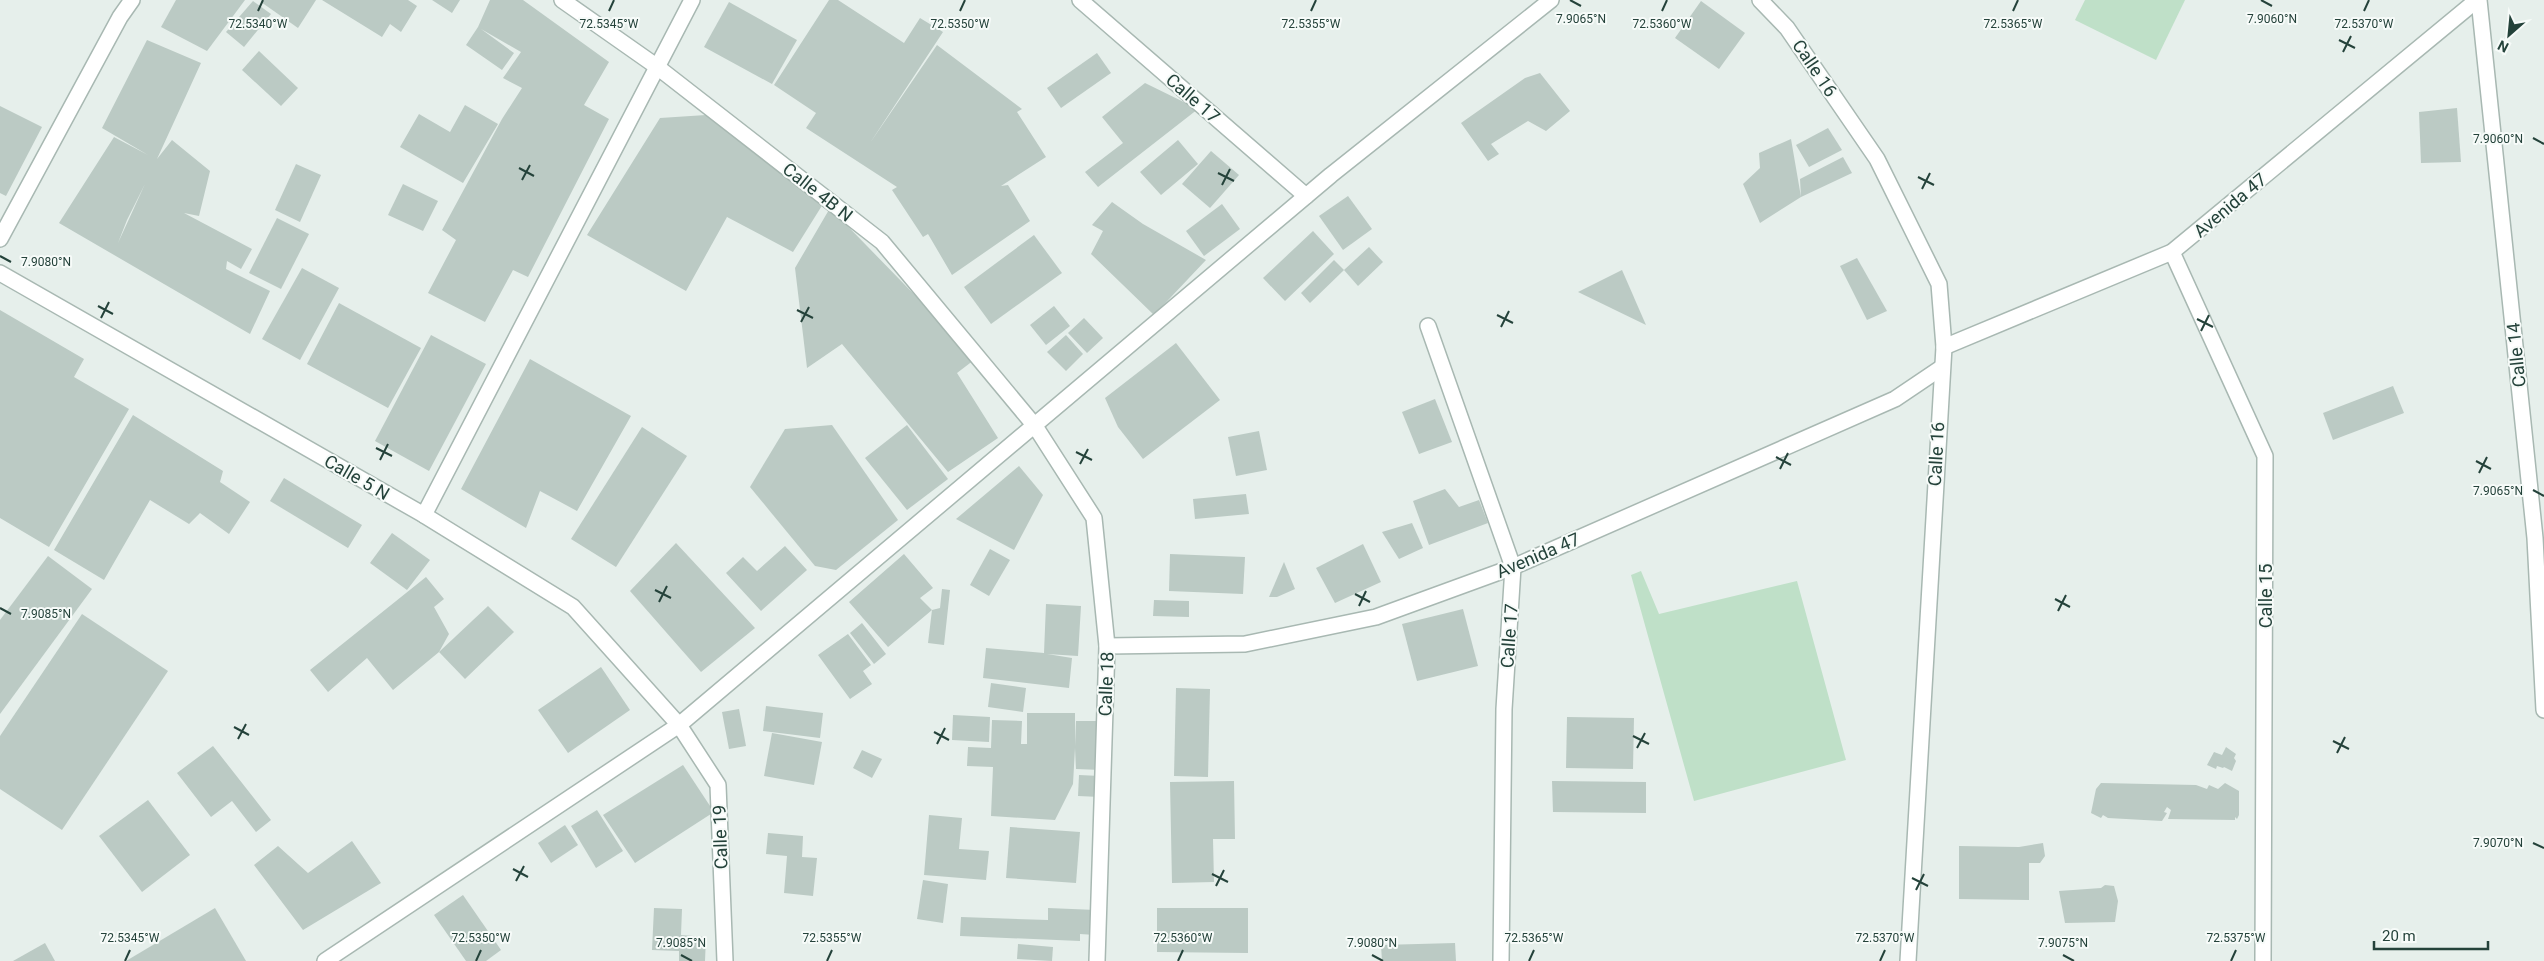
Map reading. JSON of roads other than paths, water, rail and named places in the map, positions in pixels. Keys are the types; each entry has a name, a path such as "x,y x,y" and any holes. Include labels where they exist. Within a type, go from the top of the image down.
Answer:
{"street":[{"path":"0,238 120,17 132,0"},
{"name":"Calle 4B N","path":"562,0 656,66 882,242 1035,426"},
{"path":"424,515 692,0"},
{"name":"Calle 17","path":"1080,0 1306,196"},
{"path":"325,961 679,725 1306,196 1551,0"},
{"name":"Calle 16","path":"1760,0 1787,28 1877,158 1939,284 1944,347 1941,368 1908,961"},
{"name":"Avenida 47","path":"1944,347 2172,252 2478,0"},
{"name":"Calle 14","path":"2478,0 2535,538 2544,710"},
{"name":"Calle 15","path":"2172,252 2265,456 2263,961"},
{"name":"Calle 5 N","path":"0,273 424,515 573,607 679,725"},
{"name":"Calle 17","path":"1428,326 1513,567 1504,709 1501,961"},
{"name":"Avenida 47","path":"1107,646 1244,644 1376,617 1513,567 1895,399 1941,368"},
{"name":"Calle 18","path":"1035,426 1094,518 1107,646 1097,961"},
{"name":"Calle 19","path":"679,725 718,785 725,961"}]}
